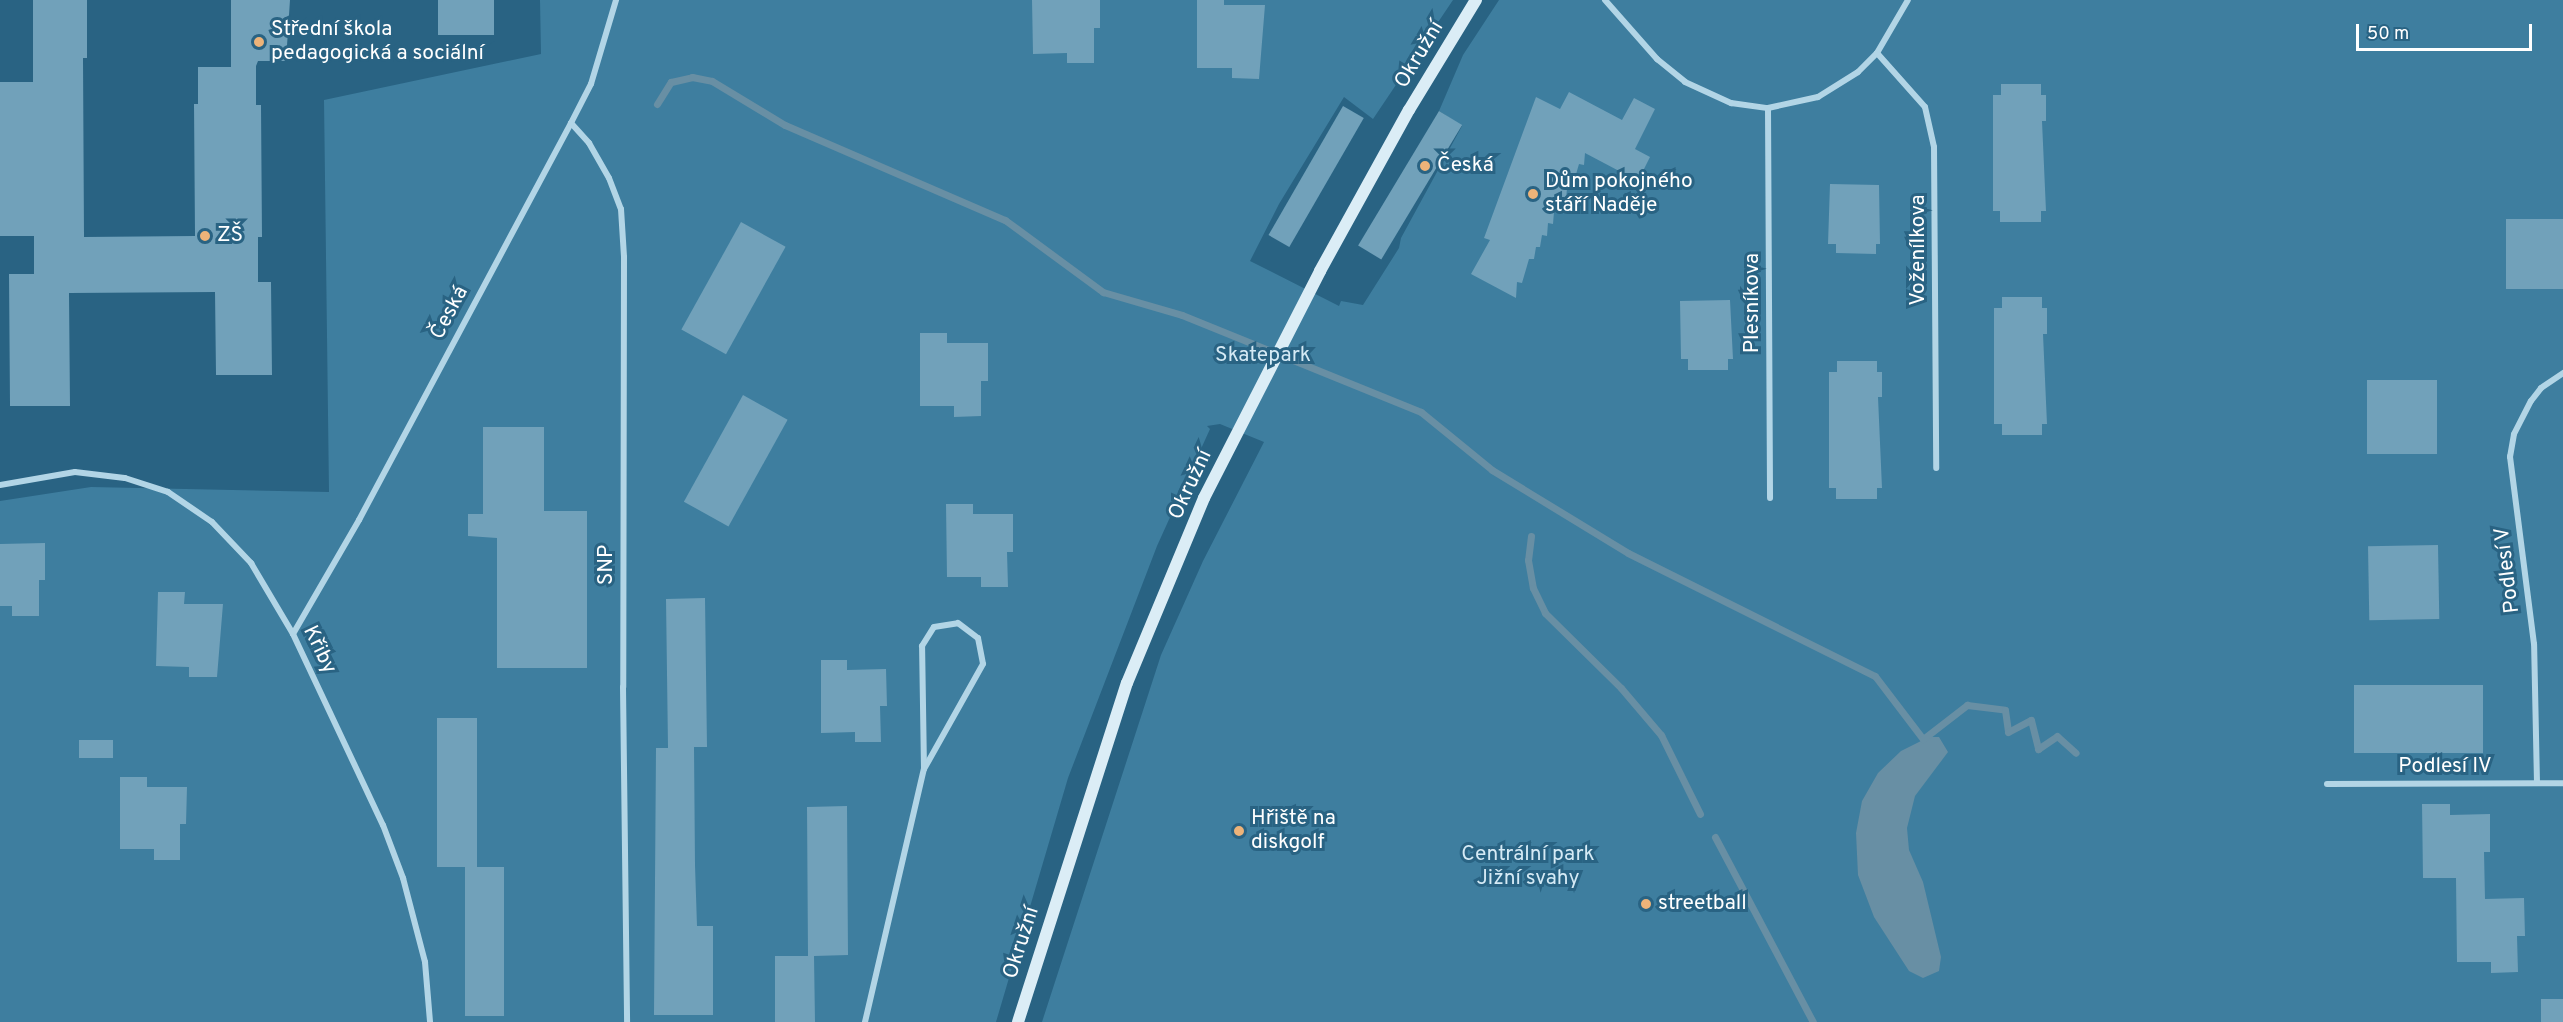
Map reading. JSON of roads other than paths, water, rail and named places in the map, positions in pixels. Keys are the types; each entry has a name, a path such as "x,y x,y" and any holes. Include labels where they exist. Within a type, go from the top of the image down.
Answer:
{"street":[{"name":"Česká","path":"293,634 359,520 591,84 616,0"},
{"name":"Okružní","path":"1018,1022 1127,683 1214,479 1320,271 1409,110 1476,0"},
{"path":"1605,0 1657,59 1685,82 1731,103 1768,108 1818,97 1858,72 1876,53 1908,0"},
{"name":"Voženílkova","path":"1876,53 1925,107 1934,147 1936,468"},
{"name":"Plesníkova","path":"1768,108 1770,498"},
{"name":"SNP","path":"571,123 589,143 609,178 621,209 624,258 627,1022"},
{"name":"Podlesí V","path":"2537,783 2534,644 2510,457 2514,434 2531,401 2541,388 2563,373"},
{"name":"Křiby","path":"0,485 85,472 125,478 168,492 212,522 251,563 293,634 383,825 403,878 425,962 430,1022"},
{"path":"865,1022 924,769 922,646 934,627 958,623 978,638 983,664 924,769"},
{"name":"Podlesí IV","path":"2326,784 2563,783"}],"waterway":[{"path":"657,104 671,82 692,77 712,81 785,125 1005,220 1103,292 1182,315 1421,412 1492,470 1628,553 1875,676 1923,739 1967,705 2005,710 2008,732 2031,720 2038,749 2057,736 2076,753"},
{"path":"1531,536 1528,560 1533,588 1545,613 1621,688 1661,735 1700,814"},
{"path":"1715,837 1813,1022"}],"place":[{"name":"Střední škola pedagogická a sociální","path":"259,42"},
{"name":"Česká","path":"1425,166"},
{"name":"Dům pokojného stáří Naděje","path":"1533,194"},
{"name":"ZŠ","path":"205,236"},
{"name":"Hřiště na diskgolf","path":"1239,831"},
{"name":"streetball","path":"1646,904"}],"park label":[{"name":"Skatepark","path":"1263,356"},
{"name":"Centrální park Jižní svahy","path":"1528,867"}]}
